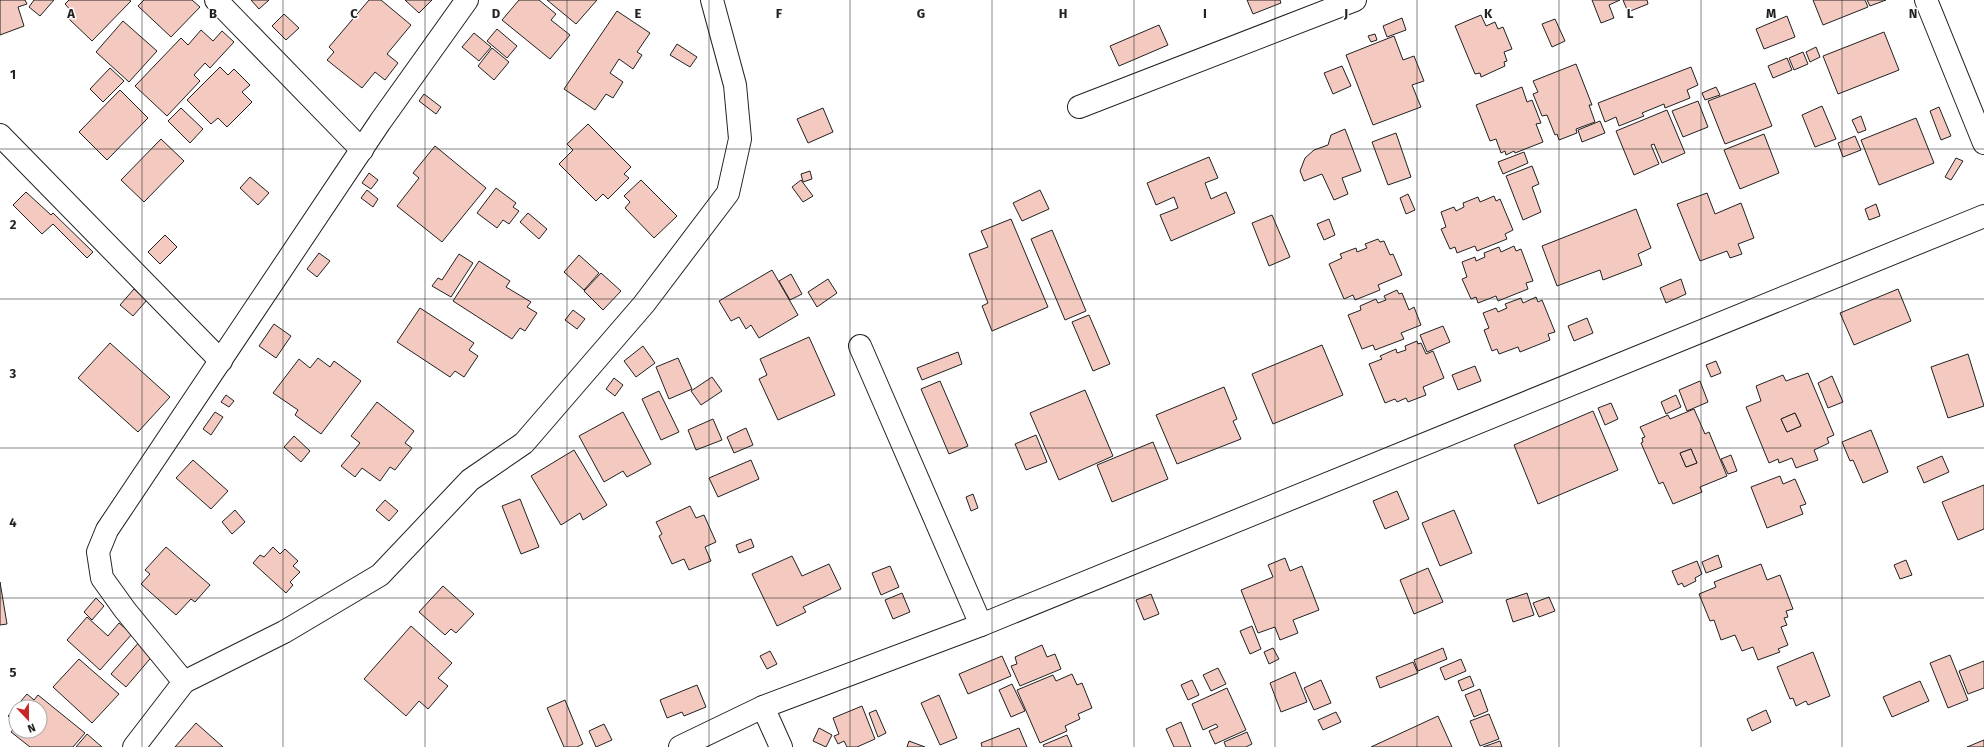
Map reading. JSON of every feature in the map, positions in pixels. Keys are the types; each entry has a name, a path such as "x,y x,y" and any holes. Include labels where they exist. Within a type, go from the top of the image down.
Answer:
{"street":[{"path":"216,0 362,150"},
{"path":"184,682 125,610 102,578 98,552 107,530 380,122 467,0"},
{"path":"134,747 184,682 284,632 380,575 470,480 524,443 644,304 728,193 740,139 734,85 712,0"},
{"path":"1079,108 1354,0"},
{"path":"1926,0 1984,143"},
{"path":"0,135 221,361"},
{"path":"680,747 763,706 981,625 1984,216"},
{"path":"860,346 981,625"},
{"path":"763,706 781,747"}],"building":[{"path":"0,0 25,0 27,4 18,7 24,26 0,35"},
{"path":"34,0 54,0 40,16 29,7"},
{"path":"69,0 131,1 92,41 68,18 73,13 65,4"},
{"path":"144,0 192,0 200,7 171,37 138,6"},
{"path":"251,0 269,0 259,9"},
{"path":"369,0 381,0 411,25 387,54 398,63 385,80 375,72 362,88 327,60 334,52 329,47"},
{"path":"405,0 432,0 419,13"},
{"path":"519,0 539,0 556,14 551,20 570,35 550,59 502,20"},
{"path":"547,0 597,0 576,24"},
{"path":"1247,0 1280,0 1281,3 1253,14"},
{"path":"1592,0 1620,0 1609,5 1614,18 1601,23"},
{"path":"1623,0 1647,0 1648,4 1628,12"},
{"path":"1813,0 1865,0 1868,7 1823,25"},
{"path":"1867,0 1886,0 1870,6"},
{"path":"617,11 650,33 637,52 642,55 633,69 619,59 610,73 623,82 613,98 606,94 595,110 564,89"},
{"path":"284,14 299,28 286,40 272,26"},
{"path":"1481,15 1486,26 1495,22 1498,29 1503,27 1512,49 1504,52 1507,61 1504,62 1505,66 1481,77 1480,73 1475,74 1455,26"},
{"path":"1787,16 1795,37 1764,49 1756,29"},
{"path":"1402,18 1406,30 1387,37 1383,26"},
{"path":"1555,19 1565,41 1552,47 1542,24"},
{"path":"123,21 157,51 129,82 96,52"},
{"path":"1159,25 1168,45 1119,66 1110,46"},
{"path":"497,29 517,46 507,58 487,41"},
{"path":"201,30 213,41 222,31 234,42 210,68 205,63 194,75 200,81 167,116 135,86 181,38 188,45"},
{"path":"1884,32 1899,70 1838,94 1823,56"},
{"path":"474,33 491,47 479,61 462,47"},
{"path":"1375,34 1377,40 1371,42 1368,36"},
{"path":"1394,36 1403,60 1414,56 1424,81 1412,85 1421,107 1373,125 1346,55"},
{"path":"677,44 697,57 690,67 670,55"},
{"path":"1816,47 1820,57 1810,62 1806,52"},
{"path":"492,48 509,62 494,80 478,66"},
{"path":"1803,52 1808,64 1794,70 1789,58"},
{"path":"1787,58 1792,70 1773,78 1768,66"},
{"path":"1576,64 1592,105 1589,105 1595,122 1576,129 1577,133 1559,140 1557,134 1555,135 1547,115 1542,116 1533,94 1538,92 1533,81"},
{"path":"1342,66 1351,86 1333,94 1324,73"},
{"path":"220,67 228,75 234,69 250,85 242,92 252,102 227,127 218,118 211,124 187,100"},
{"path":"1691,67 1698,85 1687,90 1690,98 1665,108 1664,104 1642,113 1644,116 1619,126 1616,117 1605,122 1598,103"},
{"path":"110,68 124,81 103,102 90,89"},
{"path":"1755,83 1772,126 1725,144 1708,101"},
{"path":"1522,87 1527,102 1532,100 1541,123 1536,124 1543,142 1506,155 1505,151 1501,153 1496,139 1490,141 1476,105"},
{"path":"1716,87 1720,95 1705,100 1702,93"},
{"path":"120,90 148,118 107,160 79,132"},
{"path":"424,94 441,107 436,114 419,101"},
{"path":"1698,101 1708,127 1683,137 1672,111"},
{"path":"1822,106 1836,139 1815,147 1802,115"},
{"path":"1939,107 1951,136 1941,140 1930,111"},
{"path":"181,108 203,129 190,143 168,121"},
{"path":"823,108 833,132 808,143 797,119"},
{"path":"1667,110 1685,153 1662,163 1654,144 1651,145 1659,164 1634,175 1616,131"},
{"path":"1861,116 1866,130 1858,133 1852,120"},
{"path":"1916,118 1934,163 1879,185 1861,140"},
{"path":"1600,121 1605,133 1582,142 1578,130"},
{"path":"588,124 631,167 624,174 629,178 608,199 603,194 596,201 559,164 573,150 567,144"},
{"path":"1345,129 1361,171 1342,178 1348,194 1334,200 1322,174 1304,181 1300,171 1305,158 1314,150 1328,145 1331,135"},
{"path":"1396,133 1411,177 1388,185 1372,142"},
{"path":"1764,134 1779,173 1740,189 1724,150"},
{"path":"1855,136 1861,150 1843,157 1838,143"},
{"path":"161,139 184,161 144,202 121,180"},
{"path":"435,146 486,188 442,242 397,206 419,178 413,173"},
{"path":"1524,152 1528,163 1503,174 1498,162"},
{"path":"1209,157 1218,178 1205,183 1211,199 1226,192 1235,213 1171,241 1160,215 1178,208 1174,197 1156,205 1147,183"},
{"path":"1956,158 1963,161 1951,180 1945,177"},
{"path":"1532,166 1539,184 1532,187 1541,212 1523,220 1506,176"},
{"path":"810,171 812,179 803,182 801,174"},
{"path":"369,173 378,180 371,189 362,183"},
{"path":"250,177 269,193 258,205 240,188"},
{"path":"641,180 677,216 654,238 625,208 630,202 624,196"},
{"path":"801,180 813,196 803,202 792,187"},
{"path":"496,188 516,203 513,207 519,211 509,224 503,220 497,228 477,213"},
{"path":"367,190 378,199 373,207 361,198"},
{"path":"1040,190 1049,209 1022,221 1013,203"},
{"path":"26,192 51,215 53,213 93,252 87,258 53,224 42,234 13,205"},
{"path":"1707,193 1715,214 1741,203 1754,238 1738,244 1742,254 1730,258 1727,251 1700,261 1677,204"},
{"path":"1408,194 1415,210 1406,214 1400,198"},
{"path":"1494,196 1496,201 1500,199 1513,230 1505,234 1507,239 1477,251 1475,246 1457,253 1455,247 1450,249 1441,229 1446,227 1441,212 1454,207 1456,211 1464,207 1463,203 1478,197 1480,202"},
{"path":"1876,204 1880,216 1869,220 1865,209"},
{"path":"1636,209 1651,248 1638,254 1642,265 1603,280 1600,270 1557,286 1542,246"},
{"path":"528,213 547,229 539,239 520,222"},
{"path":"1272,215 1290,257 1269,266 1252,223"},
{"path":"1011,219 1048,307 992,331 982,306 988,303 969,254 988,247 981,231"},
{"path":"1329,219 1335,235 1324,240 1317,224"},
{"path":"1052,230 1086,311 1065,320 1031,239"},
{"path":"165,235 177,247 160,264 148,252"},
{"path":"1378,239 1380,242 1384,241 1390,255 1393,254 1402,275 1378,285 1380,290 1355,300 1353,295 1344,299 1329,264 1342,258 1340,254 1356,248 1357,252 1367,248 1365,244"},
{"path":"1514,246 1516,251 1521,249 1533,281 1526,283 1528,289 1498,301 1496,296 1478,303 1476,297 1471,299 1462,279 1467,277 1462,262 1475,257 1476,261 1485,257 1484,253 1499,247 1501,252"},
{"path":"319,253 330,261 317,277 307,269"},
{"path":"459,254 473,263 451,297 432,286 438,278 442,280"},
{"path":"579,255 599,273 584,290 564,272"},
{"path":"479,261 510,281 506,287 531,302 527,307 537,313 525,331 520,328 512,339 453,301"},
{"path":"772,270 798,315 759,338 751,325 746,329 739,317 731,321 719,301"},
{"path":"601,273 621,291 603,310 584,291"},
{"path":"791,274 802,294 790,300 779,281"},
{"path":"828,279 837,293 817,307 808,292"},
{"path":"1681,279 1686,294 1666,303 1660,288"},
{"path":"134,289 147,300 133,316 120,305"},
{"path":"1898,289 1911,321 1854,345 1840,313"},
{"path":"1397,290 1399,294 1402,293 1409,310 1414,307 1421,325 1401,333 1404,339 1375,350 1373,345 1362,349 1348,315 1361,310 1360,306 1376,299 1378,303 1386,300 1384,296"},
{"path":"1536,297 1538,302 1542,300 1555,332 1548,334 1550,340 1520,352 1518,347 1499,354 1497,349 1492,351 1484,330 1489,328 1483,313 1496,308 1498,312 1507,308 1505,304 1521,298 1523,303"},
{"path":"420,308 474,343 469,350 478,356 464,377 455,371 450,377 397,342"},
{"path":"573,310 585,319 577,329 565,320"},
{"path":"1089,315 1110,364 1093,371 1072,322"},
{"path":"1587,318 1593,333 1574,341 1568,326"},
{"path":"274,324 291,336 276,358 259,346"},
{"path":"1443,326 1450,342 1427,352 1420,335"},
{"path":"809,337 835,395 778,420 759,379 767,375 760,359"},
{"path":"1417,341 1418,344 1421,343 1426,354 1433,351 1444,378 1423,387 1426,395 1408,402 1406,398 1397,402 1395,399 1385,403 1369,364 1382,359 1380,356 1396,349 1397,353 1406,350 1405,346"},
{"path":"110,343 170,397 138,432 78,378"},
{"path":"1322,345 1343,395 1273,424 1252,374"},
{"path":"643,346 655,363 636,377 624,361"},
{"path":"958,352 962,364 922,380 917,368"},
{"path":"1968,354 1984,406 1948,418 1931,367"},
{"path":"318,358 330,367 334,361 361,381 321,434 295,415 298,410 273,393 299,359 310,368"},
{"path":"678,358 692,389 669,399 656,367"},
{"path":"1716,361 1721,373 1711,377 1706,365"},
{"path":"1475,366 1481,381 1458,390 1452,375"},
{"path":"1808,373 1834,435 1827,438 1829,443 1814,450 1818,460 1796,468 1792,458 1779,463 1778,459 1769,463 1746,407 1761,401 1756,386 1783,375 1786,381","holes":["1795,413 1801,426 1787,432 1781,419"]},
{"path":"1832,376 1843,402 1828,408 1818,383"},
{"path":"712,377 722,391 701,405 691,391"},
{"path":"614,378 623,385 615,396 606,389"},
{"path":"940,381 968,446 949,454 921,389"},
{"path":"1700,381 1708,402 1687,411 1679,390"},
{"path":"1224,387 1237,419 1233,421 1241,439 1177,464 1156,415"},
{"path":"1085,390 1113,456 1059,480 1030,413"},
{"path":"659,391 679,432 661,440 642,399"},
{"path":"226,395 234,401 229,407 221,402"},
{"path":"1676,395 1681,407 1666,414 1661,402"},
{"path":"377,402 414,431 405,443 412,448 395,470 390,467 380,481 362,468 355,477 341,466 360,443 351,436"},
{"path":"1611,403 1618,419 1605,425 1598,408"},
{"path":"1694,409 1705,434 1709,432 1727,476 1700,487 1702,492 1673,504 1663,482 1659,484 1641,443 1643,442 1642,438 1645,437 1640,427 1668,415 1670,419","holes":["1691,449 1697,463 1686,467 1680,453"]},
{"path":"1593,411 1618,470 1538,504 1514,445"},
{"path":"215,412 223,417 211,435 203,429"},
{"path":"623,412 651,464 627,477 623,471 604,482 579,436"},
{"path":"1795,413 1801,426 1787,432 1781,419"},
{"path":"713,419 722,440 696,450 688,430"},
{"path":"746,428 753,445 734,453 727,437"},
{"path":"1871,430 1888,472 1863,483 1853,460 1850,461 1842,442"},
{"path":"1036,435 1047,462 1026,470 1015,444"},
{"path":"294,436 310,451 301,462 284,447"},
{"path":"1153,442 1168,479 1112,502 1097,465"},
{"path":"1691,449 1697,463 1686,467 1680,453"},
{"path":"574,450 607,505 583,520 580,513 561,525 531,476"},
{"path":"1731,455 1737,471 1728,474 1721,459"},
{"path":"1942,456 1949,472 1924,483 1917,467"},
{"path":"193,460 228,491 211,509 176,478"},
{"path":"751,460 759,479 718,497 709,478"},
{"path":"1780,476 1783,484 1795,479 1806,504 1800,506 1803,514 1767,528 1751,487"},
{"path":"1984,485 1984,529 1958,540 1942,502"},
{"path":"1397,491 1409,519 1385,529 1373,501"},
{"path":"973,494 978,508 971,511 966,497"},
{"path":"520,499 539,547 521,554 502,506"},
{"path":"385,500 398,511 389,521 376,510"},
{"path":"690,506 696,518 704,515 716,542 705,547 711,561 689,570 684,559 672,564 659,536 662,534 656,522"},
{"path":"235,510 245,522 232,534 222,522"},
{"path":"1454,510 1472,553 1440,566 1422,523"},
{"path":"751,539 754,547 739,553 736,545"},
{"path":"166,547 210,585 195,602 191,599 176,615 141,584 150,574 145,570"},
{"path":"273,547 280,554 285,549 298,561 293,566 300,572 290,582 293,585 286,593 253,563 260,555 264,557"},
{"path":"1718,555 1722,567 1706,573 1702,562"},
{"path":"792,556 802,576 829,564 841,589 803,607 806,612 777,626 752,574"},
{"path":"1285,558 1290,571 1302,566 1319,610 1293,620 1298,633 1280,640 1275,627 1258,633 1241,590 1273,577 1268,565"},
{"path":"1906,560 1912,575 1900,579 1894,565"},
{"path":"1697,561 1702,574 1695,578 1696,581 1684,587 1682,583 1678,585 1672,571"},
{"path":"1761,564 1767,580 1780,575 1793,609 1786,611 1788,617 1784,618 1787,625 1781,627 1788,645 1778,649 1780,652 1758,660 1753,647 1742,651 1735,635 1721,640 1714,620 1710,621 1699,594 1716,587 1714,582"},
{"path":"890,566 899,587 881,595 872,573"},
{"path":"1428,568 1443,602 1414,614 1400,580"},
{"path":"0,582 7,624 0,625"},
{"path":"443,586 474,614 456,633 451,629 445,635 419,612"},
{"path":"902,593 910,612 893,619 885,600"},
{"path":"1527,593 1534,615 1513,622 1506,600"},
{"path":"1151,594 1159,614 1144,620 1136,600"},
{"path":"1549,597 1555,611 1539,617 1533,603"},
{"path":"96,598 104,606 92,620 84,612"},
{"path":"87,617 108,636 119,623 132,634 100,670 67,640"},
{"path":"411,626 452,663 438,678 448,686 428,709 419,701 406,716 364,679"},
{"path":"1252,626 1261,649 1250,654 1240,631"},
{"path":"141,640 155,653 126,687 111,674"},
{"path":"1042,645 1047,657 1055,654 1061,669 1020,686 1011,666 1017,664 1015,657"},
{"path":"1273,648 1279,659 1269,664 1264,652"},
{"path":"1443,648 1447,659 1418,671 1414,660"},
{"path":"770,651 777,664 767,669 760,656"},
{"path":"1813,652 1830,696 1808,705 1806,701 1796,706 1793,698 1790,699 1777,667"},
{"path":"1950,655 1968,700 1948,708 1930,663"},
{"path":"1002,656 1011,676 968,694 959,674"},
{"path":"79,659 119,694 92,723 53,687"},
{"path":"1461,659 1466,671 1445,680 1440,668"},
{"path":"1984,661 1984,688 1968,694 1959,671"},
{"path":"1413,662 1418,673 1380,688 1376,677"},
{"path":"1218,668 1226,684 1211,691 1203,675"},
{"path":"1295,672 1307,702 1281,712 1270,683"},
{"path":"1072,674 1077,685 1082,683 1092,708 1078,714 1080,719 1065,726 1067,731 1040,743 1017,690 1053,675 1056,681"},
{"path":"1470,676 1474,686 1462,691 1458,681"},
{"path":"1192,680 1199,695 1188,700 1181,685"},
{"path":"1321,680 1331,703 1314,710 1304,688"},
{"path":"1920,681 1929,701 1892,717 1883,697"},
{"path":"1012,684 1025,711 1011,717 999,690"},
{"path":"697,685 706,707 684,716 682,712 667,718 660,700"},
{"path":"1227,688 1246,730 1215,744 1209,731 1218,727 1216,724 1203,730 1192,704"},
{"path":"1480,689 1488,711 1474,717 1465,695"},
{"path":"27,694 33,699 23,699"},
{"path":"38,695 43,699 35,699"},
{"path":"939,695 957,738 940,745 921,703"},
{"path":"565,700 583,744 577,747 564,747 547,708"},
{"path":"48,703 85,733 73,747 30,747 20,739 48,739"},
{"path":"862,706 875,739 857,747 847,747 844,741 838,744 834,736 839,734 833,718"},
{"path":"876,710 886,733 878,737 869,713"},
{"path":"1766,710 1771,722 1752,731 1747,719"},
{"path":"1336,712 1341,722 1323,730 1318,720"},
{"path":"1489,714 1499,739 1480,746 1470,721"},
{"path":"1438,716 1452,747 1371,747"},
{"path":"1181,722 1191,747 1174,747 1166,729"},
{"path":"196,723 223,747 175,747"},
{"path":"604,724 612,740 596,747 589,731"},
{"path":"819,728 832,735 826,747 813,741"},
{"path":"1019,728 1027,747 982,747 981,743"},
{"path":"1247,732 1252,744 1246,747 1226,747 1224,742"},
{"path":"87,734 102,747 76,747"},
{"path":"1067,735 1072,747 1044,747 1043,745"},
{"path":"1984,740 1984,747 1967,747"},
{"path":"909,741 925,747 907,747"},
{"path":"1500,741 1502,747 1483,747"}]}
